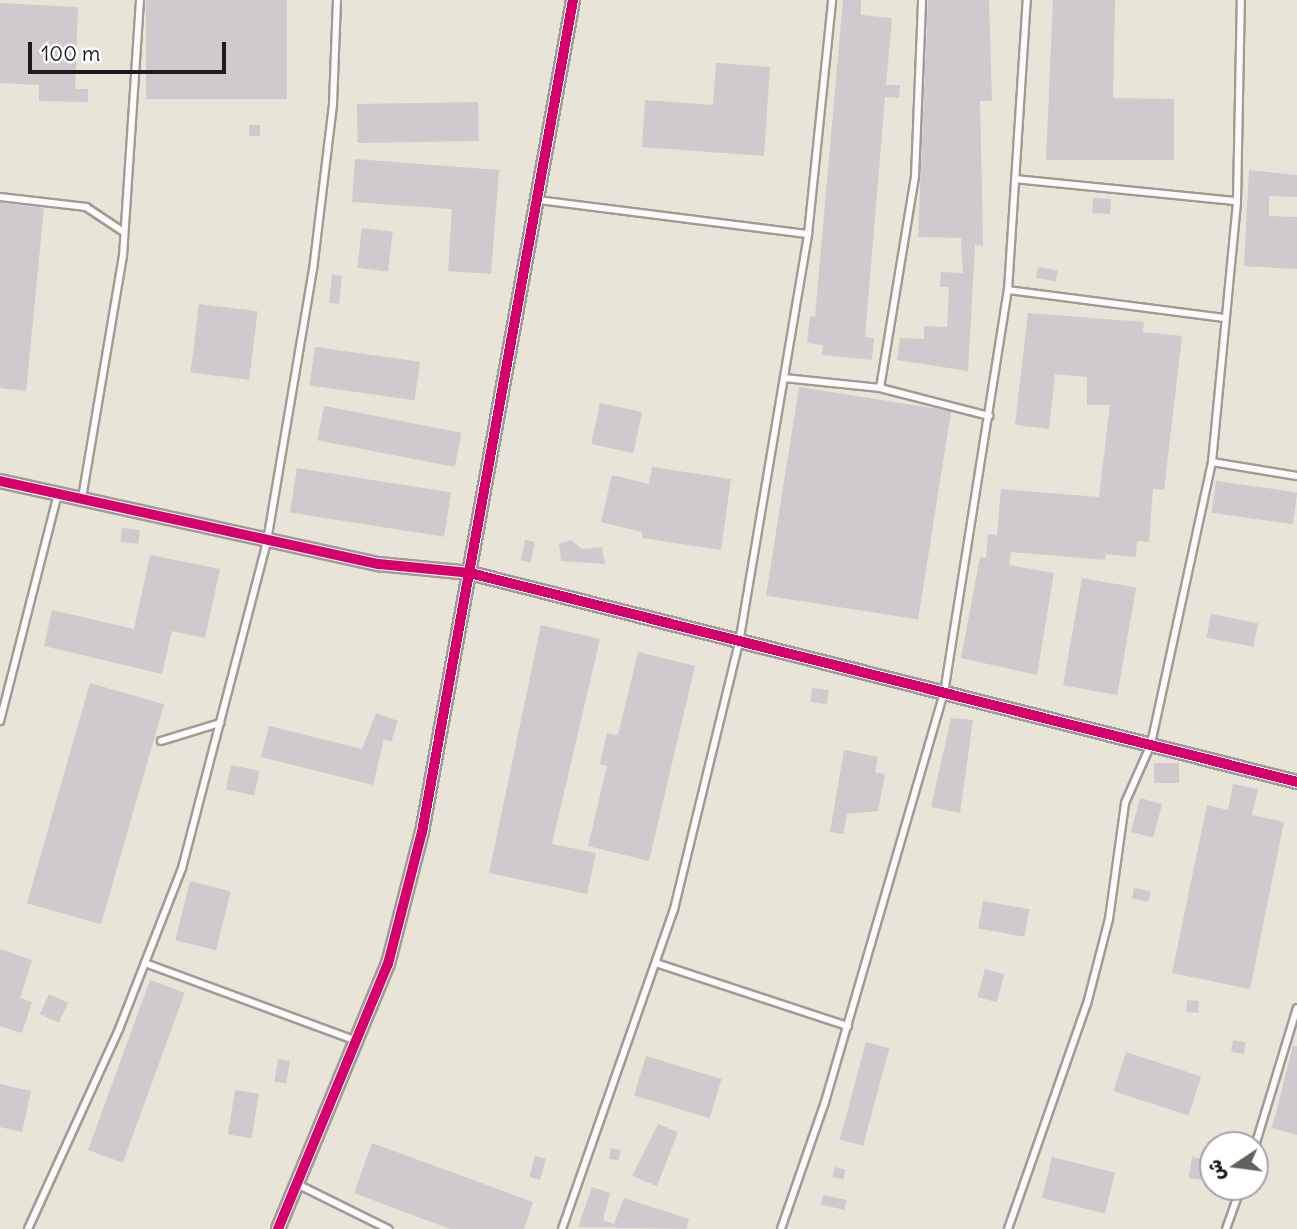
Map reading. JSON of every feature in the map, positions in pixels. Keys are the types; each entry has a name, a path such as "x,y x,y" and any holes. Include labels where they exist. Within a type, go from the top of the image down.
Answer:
{"street":[{"path":"278,1229 388,964 422,832 573,0"},
{"path":"0,481 379,564 470,573 1297,782"}],"lane":[{"path":"82,498 122,231 140,0"},
{"path":"28,1229 145,962 182,868 267,541 313,270 333,104 337,0"},
{"path":"562,1229 656,964 739,643 808,234 832,0"},
{"path":"880,388 915,177 922,0"},
{"path":"781,1229 848,1026 944,693 1008,290 1027,0"},
{"path":"1008,1229 1087,1004 1109,919 1125,803 1151,744 1212,462 1237,201 1241,0"},
{"path":"1015,179 1237,201"},
{"path":"0,197 86,207 122,231"},
{"path":"538,200 808,234"},
{"path":"1008,290 1225,318"},
{"path":"784,378 880,388 989,416"},
{"path":"1212,462 1297,476"},
{"path":"0,721 58,493"},
{"path":"161,741 220,723"},
{"path":"145,962 357,1041"},
{"path":"656,964 848,1026"},
{"path":"1260,1131 1297,1007"},
{"path":"297,1184 388,1229"},
{"path":"1226,1229 1236,1201"}],"building":[{"path":"146,0 287,0 287,99 146,99"},
{"path":"843,0 861,0 861,15 892,18 886,85 900,85 899,98 885,97 865,337 874,338 872,360 822,355 823,345 807,343 810,316 815,317"},
{"path":"928,0 989,0 992,101 980,101 983,246 975,245 968,371 897,360 900,338 924,339 924,326 947,327 949,287 940,287 941,272 963,273 961,238 918,237"},
{"path":"1053,0 1115,0 1113,98 1174,99 1174,160 1046,160"},
{"path":"0,3 78,7 75,89 88,89 88,102 39,101 39,85 0,83"},
{"path":"716,63 770,67 764,156 642,147 645,100 713,105"},
{"path":"478,102 479,141 358,143 357,104"},
{"path":"249,125 260,125 260,136 249,136"},
{"path":"355,159 499,170 491,274 448,271 452,209 352,202"},
{"path":"1249,170 1297,175 1297,197 1269,196 1269,216 1297,217 1297,269 1244,266"},
{"path":"1093,198 1111,199 1110,214 1092,213"},
{"path":"0,203 44,208 26,391 0,388"},
{"path":"362,228 393,232 388,271 357,268"},
{"path":"1038,267 1058,271 1056,282 1036,278"},
{"path":"332,275 342,276 339,304 329,303"},
{"path":"199,304 258,311 249,380 191,372"},
{"path":"1028,313 1144,322 1143,332 1182,336 1164,490 1153,489 1149,542 1137,541 1136,557 1106,554 1105,560 1011,552 1009,565 1054,573 1037,675 961,658 980,557 986,558 988,534 997,535 1001,489 1099,497 1110,405 1087,405 1087,377 1055,374 1049,429 1015,425"},
{"path":"315,347 420,362 415,400 310,386"},
{"path":"799,387 951,411 918,619 766,595"},
{"path":"600,403 642,412 633,453 591,444"},
{"path":"324,406 461,433 455,467 317,440"},
{"path":"652,467 731,479 721,550 642,538 642,532 601,522 612,475 649,484"},
{"path":"297,468 451,492 444,537 290,512"},
{"path":"1216,481 1297,492 1293,524 1212,513"},
{"path":"122,528 140,530 138,544 121,542"},
{"path":"525,540 535,542 531,563 521,561"},
{"path":"571,540 582,549 602,547 605,564 561,561 559,544"},
{"path":"150,555 220,569 205,638 172,631 162,674 44,646 52,610 134,629"},
{"path":"1082,578 1136,588 1117,695 1063,685"},
{"path":"1211,614 1258,623 1254,647 1206,638"},
{"path":"541,625 600,639 552,844 596,853 587,894 489,873"},
{"path":"638,652 695,666 649,861 588,846 607,766 600,764 607,733 618,735"},
{"path":"90,683 164,704 101,924 27,903"},
{"path":"812,688 829,690 827,704 810,702"},
{"path":"376,713 398,721 391,742 384,739 373,785 261,757 269,726 362,749"},
{"path":"951,718 973,720 960,813 931,807"},
{"path":"844,750 878,757 875,772 885,774 878,811 847,814 843,834 830,832"},
{"path":"1154,763 1179,763 1179,783 1154,783"},
{"path":"231,765 259,771 254,795 226,789"},
{"path":"1233,784 1258,789 1252,815 1284,822 1250,989 1172,973 1207,805 1228,810"},
{"path":"1140,798 1162,804 1153,838 1131,832"},
{"path":"190,881 231,891 216,950 175,940"},
{"path":"1134,888 1151,891 1149,902 1132,899"},
{"path":"983,901 1029,909 1024,937 978,929"},
{"path":"0,949 32,960 20,998 32,1002 22,1033 0,1026"},
{"path":"985,969 1004,974 997,1002 977,997"},
{"path":"150,980 185,993 123,1163 88,1150"},
{"path":"49,994 68,1003 59,1023 40,1014"},
{"path":"1187,1000 1199,1001 1198,1013 1186,1012"},
{"path":"1233,1040 1246,1042 1244,1054 1231,1052"},
{"path":"866,1042 889,1048 863,1146 840,1140"},
{"path":"1293,1046 1297,1046 1297,1135 1272,1128"},
{"path":"1126,1052 1201,1076 1188,1115 1113,1091"},
{"path":"646,1056 722,1079 710,1118 634,1095"},
{"path":"278,1059 290,1061 286,1084 274,1082"},
{"path":"0,1084 31,1091 22,1132 0,1127"},
{"path":"235,1090 259,1094 252,1138 228,1134"},
{"path":"658,1124 678,1132 657,1186 632,1176"},
{"path":"372,1143 533,1202 524,1229 450,1229 354,1193"},
{"path":"611,1148 621,1150 619,1161 609,1159"},
{"path":"535,1156 546,1159 540,1180 529,1177"},
{"path":"1052,1157 1115,1173 1105,1213 1042,1198"},
{"path":"1192,1157 1199,1158 1199,1179 1189,1178"},
{"path":"835,1167 846,1170 843,1180 832,1177"},
{"path":"592,1187 610,1193 603,1220 614,1224 624,1198 689,1219 686,1229 578,1227"},
{"path":"823,1195 846,1200 844,1210 821,1205"}],"cycle path":[{"path":"278,1229 388,964 422,832 573,0"},
{"path":"0,481 379,564 470,573 1297,782"}]}
